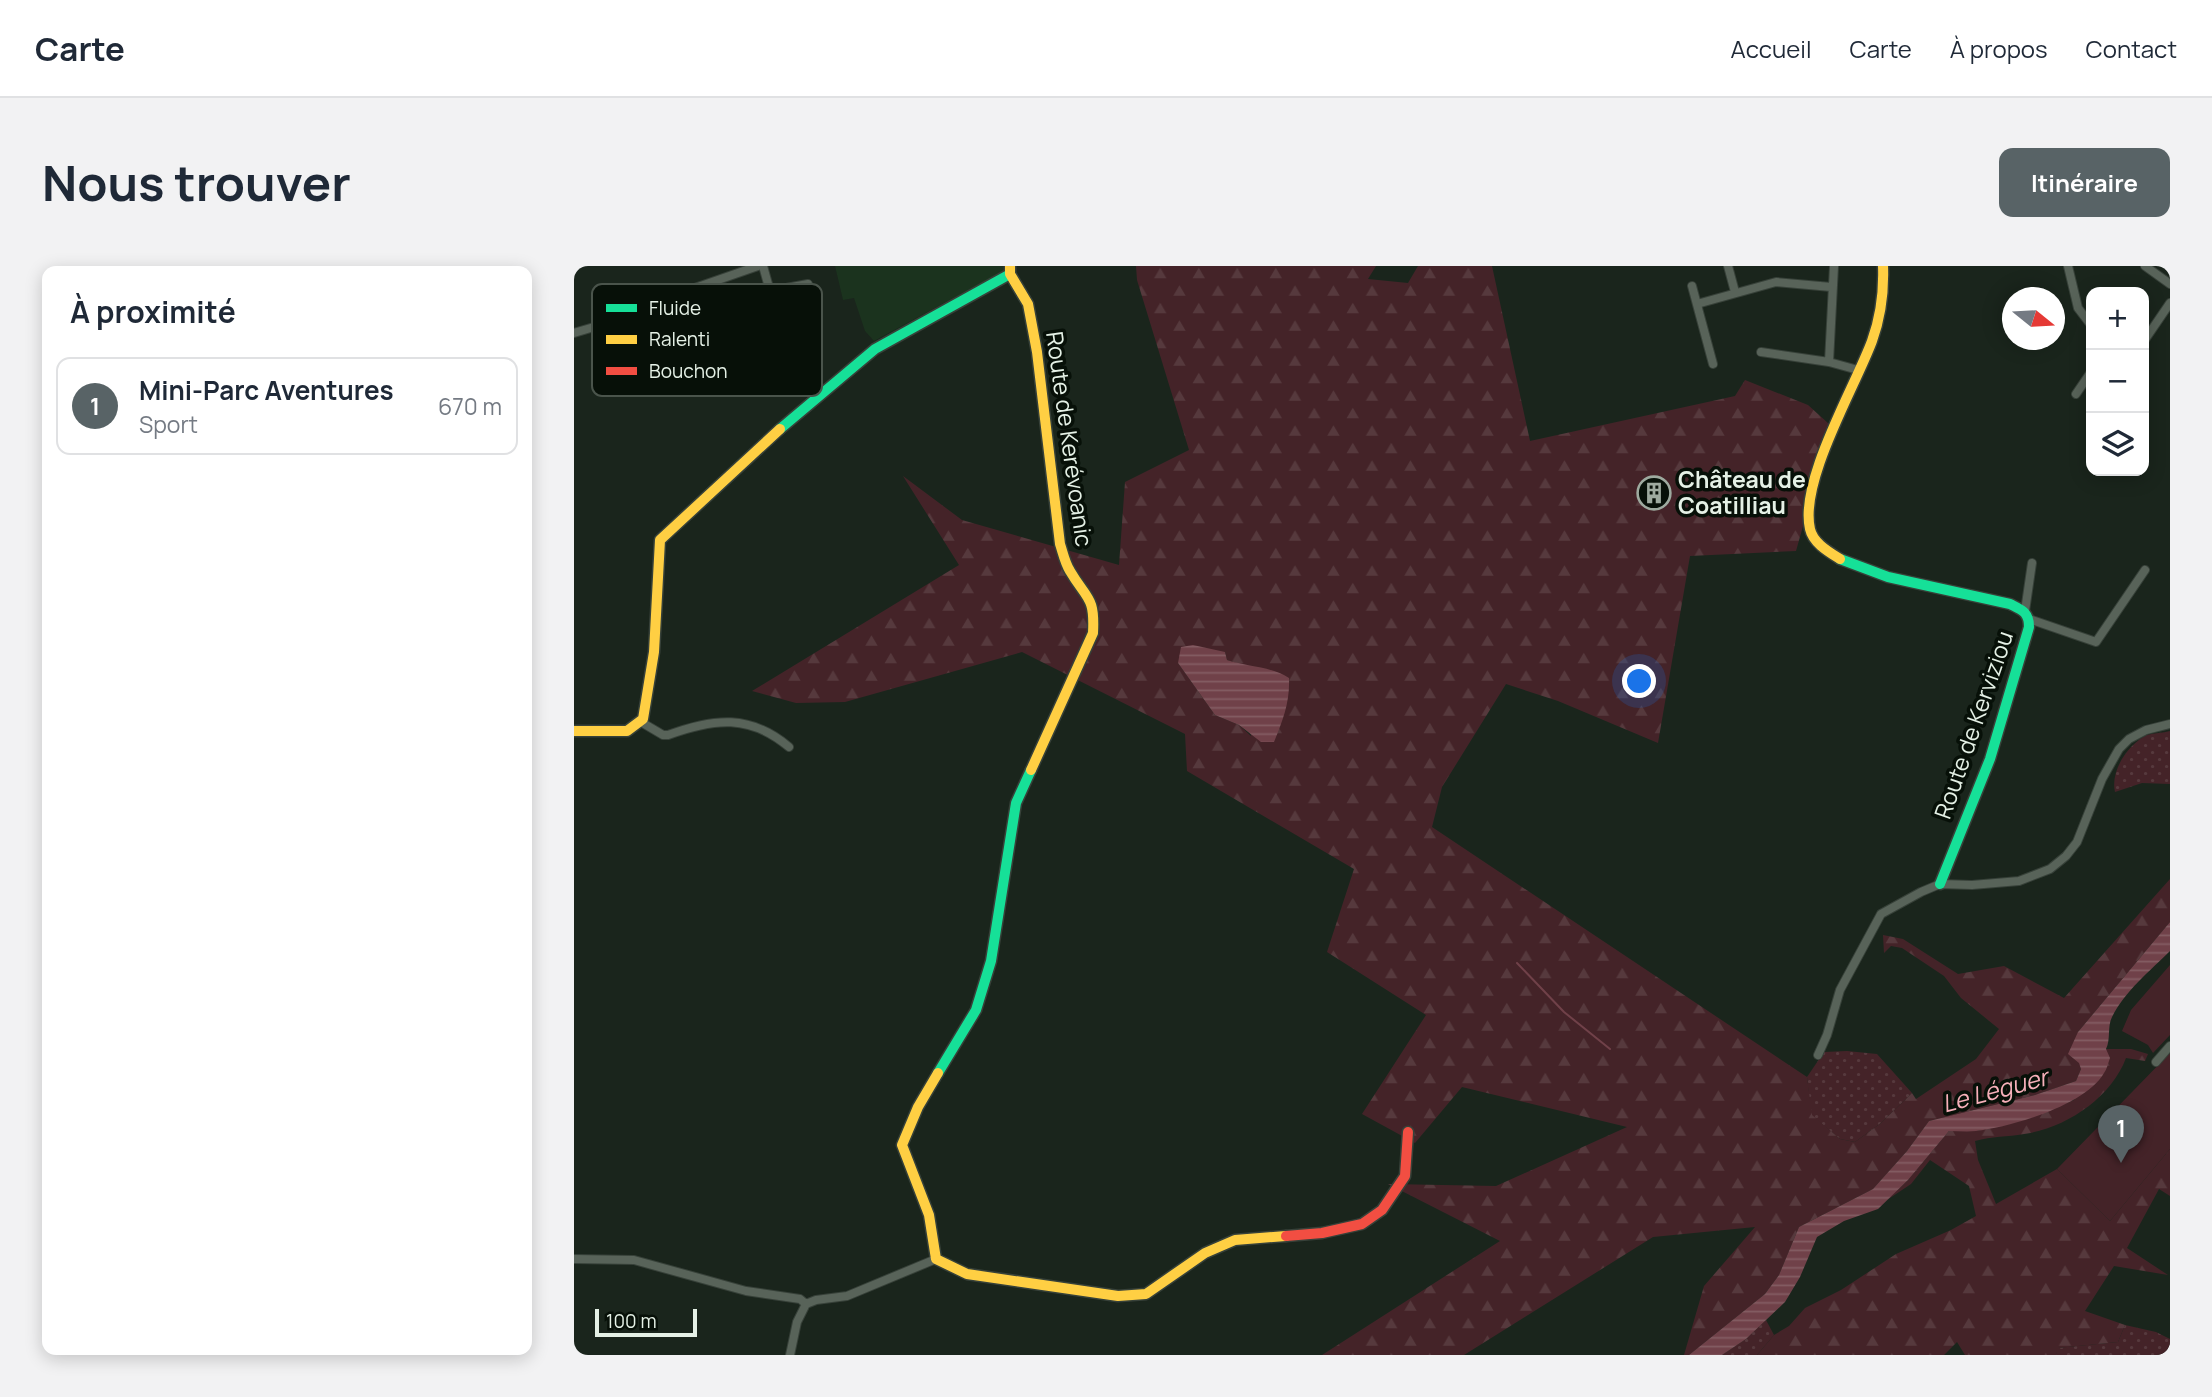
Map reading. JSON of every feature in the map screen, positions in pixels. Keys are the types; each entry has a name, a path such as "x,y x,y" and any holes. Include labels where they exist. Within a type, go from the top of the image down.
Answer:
{"street":[{"path":"707,284 761,266 768,284"},
{"path":"1728,266 1735,292"},
{"path":"1829,362 1834,266"},
{"name":"Route de Kerviziou","path":"1883,266 1884,299 1873,341 1833,425 1812,494 1809,524 1811,534 1825,550 1848,563 1881,576 2000,601 2027,615 2012,688 1996,740 1940,884"},
{"path":"2068,266 2078,308 2086,318"},
{"path":"2146,266 2170,284"},
{"path":"822,392 875,349 1010,270"},
{"name":"Route de Kerévoanic","path":"936,1259 932,1220 902,1145 918,1107 976,1010 990,961 1016,803 1089,643 1094,621 1089,596 1069,570 1060,544 1037,352 1028,304 1010,270"},
{"path":"1697,304 1776,282 1831,288"},
{"path":"1692,286 1713,364"},
{"path":"2149,334 2170,303"},
{"path":"574,333 592,328"},
{"path":"1761,352 1829,362 1858,370"},
{"path":"2076,394 2086,379"},
{"path":"574,731 627,731 641,722 647,702 654,652 660,540 817,396"},
{"path":"2032,563 2027,615 2096,642 2145,570"},
{"path":"641,722 663,735 668,735 714,723 738,721 781,740 789,747"},
{"path":"1818,1055 1827,1035 1839,990 1881,915 1940,884 1972,885 2019,881 2050,869 2066,856 2077,842 2102,779 2119,749 2129,739 2147,730 2170,724"},
{"path":"2156,1062 2170,1046"},
{"path":"790,1355 797,1322 806,1304 847,1296 936,1259 967,1273 1118,1296 1146,1294 1205,1254 1236,1240 1322,1233 1362,1224 1382,1210 1405,1176 1408,1132"},
{"path":"574,1259 634,1260 746,1291 800,1299 806,1304"}],"shaded area":[{"path":"835,266 1003,266 1003,271 874,341 865,331 854,298 843,300"},
{"path":"1193,645 1225,652 1227,660 1267,669 1289,678 1285,711 1274,742 1261,742 1239,725 1215,715 1178,663 1181,647"},
{"path":"2170,922 2170,951 2131,990 2112,1017 2106,1049 2110,1058 2095,1085 2065,1104 2008,1125 1976,1131 1949,1131 1908,1180 1878,1209 1844,1221 1817,1237 1800,1277 1785,1302 1746,1339 1722,1355 1689,1355 1765,1294 1779,1275 1799,1227 1873,1189 1929,1121 2035,1095 2076,1081 2081,1069 2079,1063 2068,1054 2078,1032"}],"green space":[{"path":"1136,266 1376,266 1368,279 1408,283 1418,266 1492,266 1530,441 1735,396 1745,380 1808,405 1829,424 1826,444 1796,551 1690,556 1658,743 1558,701 1506,684 1442,787 1432,827 1807,1077 1812,1115 1840,1139 1855,1142 1881,1123 1912,1093 1916,1099 1976,1059 1999,1029 1961,998 1944,976 1902,948 1891,946 1884,953 1883,935 1903,939 1958,974 2004,966 2064,998 2170,879 2170,922 2078,1032 2081,1069 2076,1081 2035,1095 1929,1121 1873,1189 1799,1227 1779,1275 1765,1294 1689,1355 1684,1355 1704,1286 1755,1227 1653,1237 1464,1355 1322,1355 1500,1241 1388,1184 1496,1186 1627,1127 1462,1087 1415,1143 1362,1114 1426,1015 1327,952 1354,869 1187,771 1185,734 1022,652 845,702 796,703 752,691 959,565 903,476 962,520 1119,565 1125,482 1189,450 1137,280","holes":["1225,652 1227,660 1236,663 1251,736 1239,725 1215,715 1178,663"]},
{"path":"2170,731 2170,784 2142,783 2115,792 2115,775 2127,751 2147,735"},
{"path":"2170,965 2170,1035 2153,1053 2148,1045 2122,1031 2131,1010"},
{"path":"2106,1049 2131,1049 2148,1054 2145,1061 2126,1058 2110,1086 2071,1118 2040,1131 1975,1141 1978,1160 1996,1204 2057,1169 2110,1221 2170,1149 2170,1196 2159,1189 2127,1248 2168,1275 2114,1266 2085,1311 2125,1325 2118,1342 2058,1348 2056,1355 1965,1355 1957,1342 1944,1355 1757,1355 1774,1335 1789,1326 1805,1308 1841,1290 1896,1254 1976,1216 1969,1186 1930,1160 1911,1184 1887,1200 1908,1180 1949,1131 1977,1131 2027,1119 2074,1100"},
{"path":"1824,1052 1877,1054 1912,1093 1881,1123 1855,1142 1840,1139 1811,1115 1807,1077"},
{"path":"2170,1053 2170,1149 2110,1221 2057,1169"},
{"path":"1766,1320 1774,1335 1757,1355 1722,1355 1746,1339"},
{"path":"2125,1325 2156,1332 2170,1339 2170,1355 2056,1355 2057,1348 2118,1342"}],"waterway":[{"path":"1517,963 1564,1012 1610,1049"}],"traffic: fast":[{"path":"822,394 875,349 1010,274"},
{"path":"780,429 819,396"},
{"path":"1840,559 1888,577 2010,604 2028,618 2029,627 1990,759 1940,884"},
{"path":"938,1073 976,1010 991,961 1016,803 1031,770"}],"traffic: slow":[{"path":"1010,266 1010,274 1028,304 1037,352 1060,544 1068,568 1089,599 1093,612 1093,633 1031,770"},
{"path":"1840,559 1814,539 1810,529 1809,509 1813,486 1830,434 1875,332 1881,304 1883,266"},
{"path":"574,731 627,731 643,719 654,652 660,540 780,429"},
{"path":"938,1073 918,1107 902,1145 929,1215 936,1259 967,1274 1118,1296 1146,1294 1205,1253 1235,1240 1286,1236"}],"traffic: jam":[{"path":"1286,1236 1322,1233 1362,1224 1382,1210 1405,1176 1408,1132"}],"place":[{"name":"Château de Coatilliau","path":"1654,493"},
{"name":"Mini-Parc Aventures","path":"2121,1163"}],"water label":[{"name":"Le Léguer","path":"1995,1091"}]}
